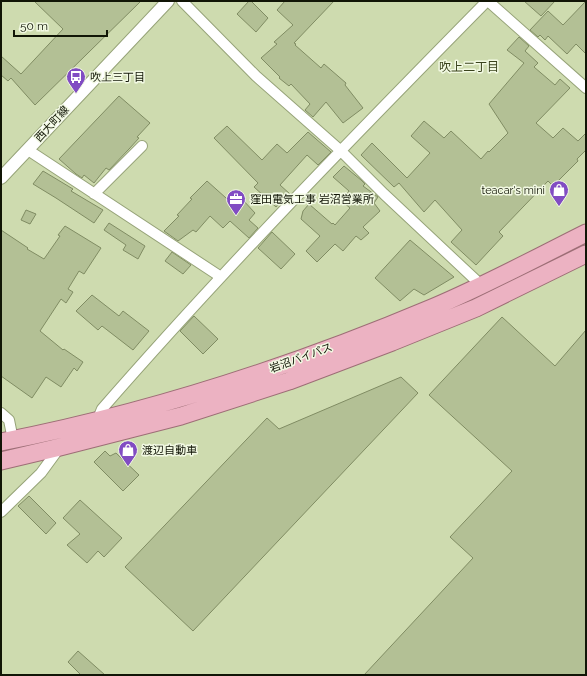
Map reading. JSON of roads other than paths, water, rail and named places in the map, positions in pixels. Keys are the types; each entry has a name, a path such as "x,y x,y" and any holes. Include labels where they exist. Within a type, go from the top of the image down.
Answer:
{"highway":[{"name":"岩沼バイパス","path":"7,441 97,421 162,404 246,379 434,307 586,233"},
{"name":"岩沼バイパス","path":"1,461 60,448 181,416 289,381 476,308 586,254"}],"street":[{"name":"西大町線","path":"1,178 168,1"},
{"path":"182,1 256,76 341,151 394,204 481,285"},
{"path":"97,421 102,409 163,339 289,204 487,1 586,88"},
{"path":"94,194 142,146"},
{"path":"28,150 221,277"},
{"path":"1,413 9,420 7,441"},
{"path":"1,512 41,473 60,448"}],"place":[{"name":"吹上三丁目","path":"76,94"},
{"name":"teacar's mini","path":"559,207"},
{"name":"窪田電気工事 岩沼営業所","path":"236,216"},
{"name":"渡辺自動車","path":"128,467"}],"district":[{"name":"吹上二丁目","path":"469,67"}]}
